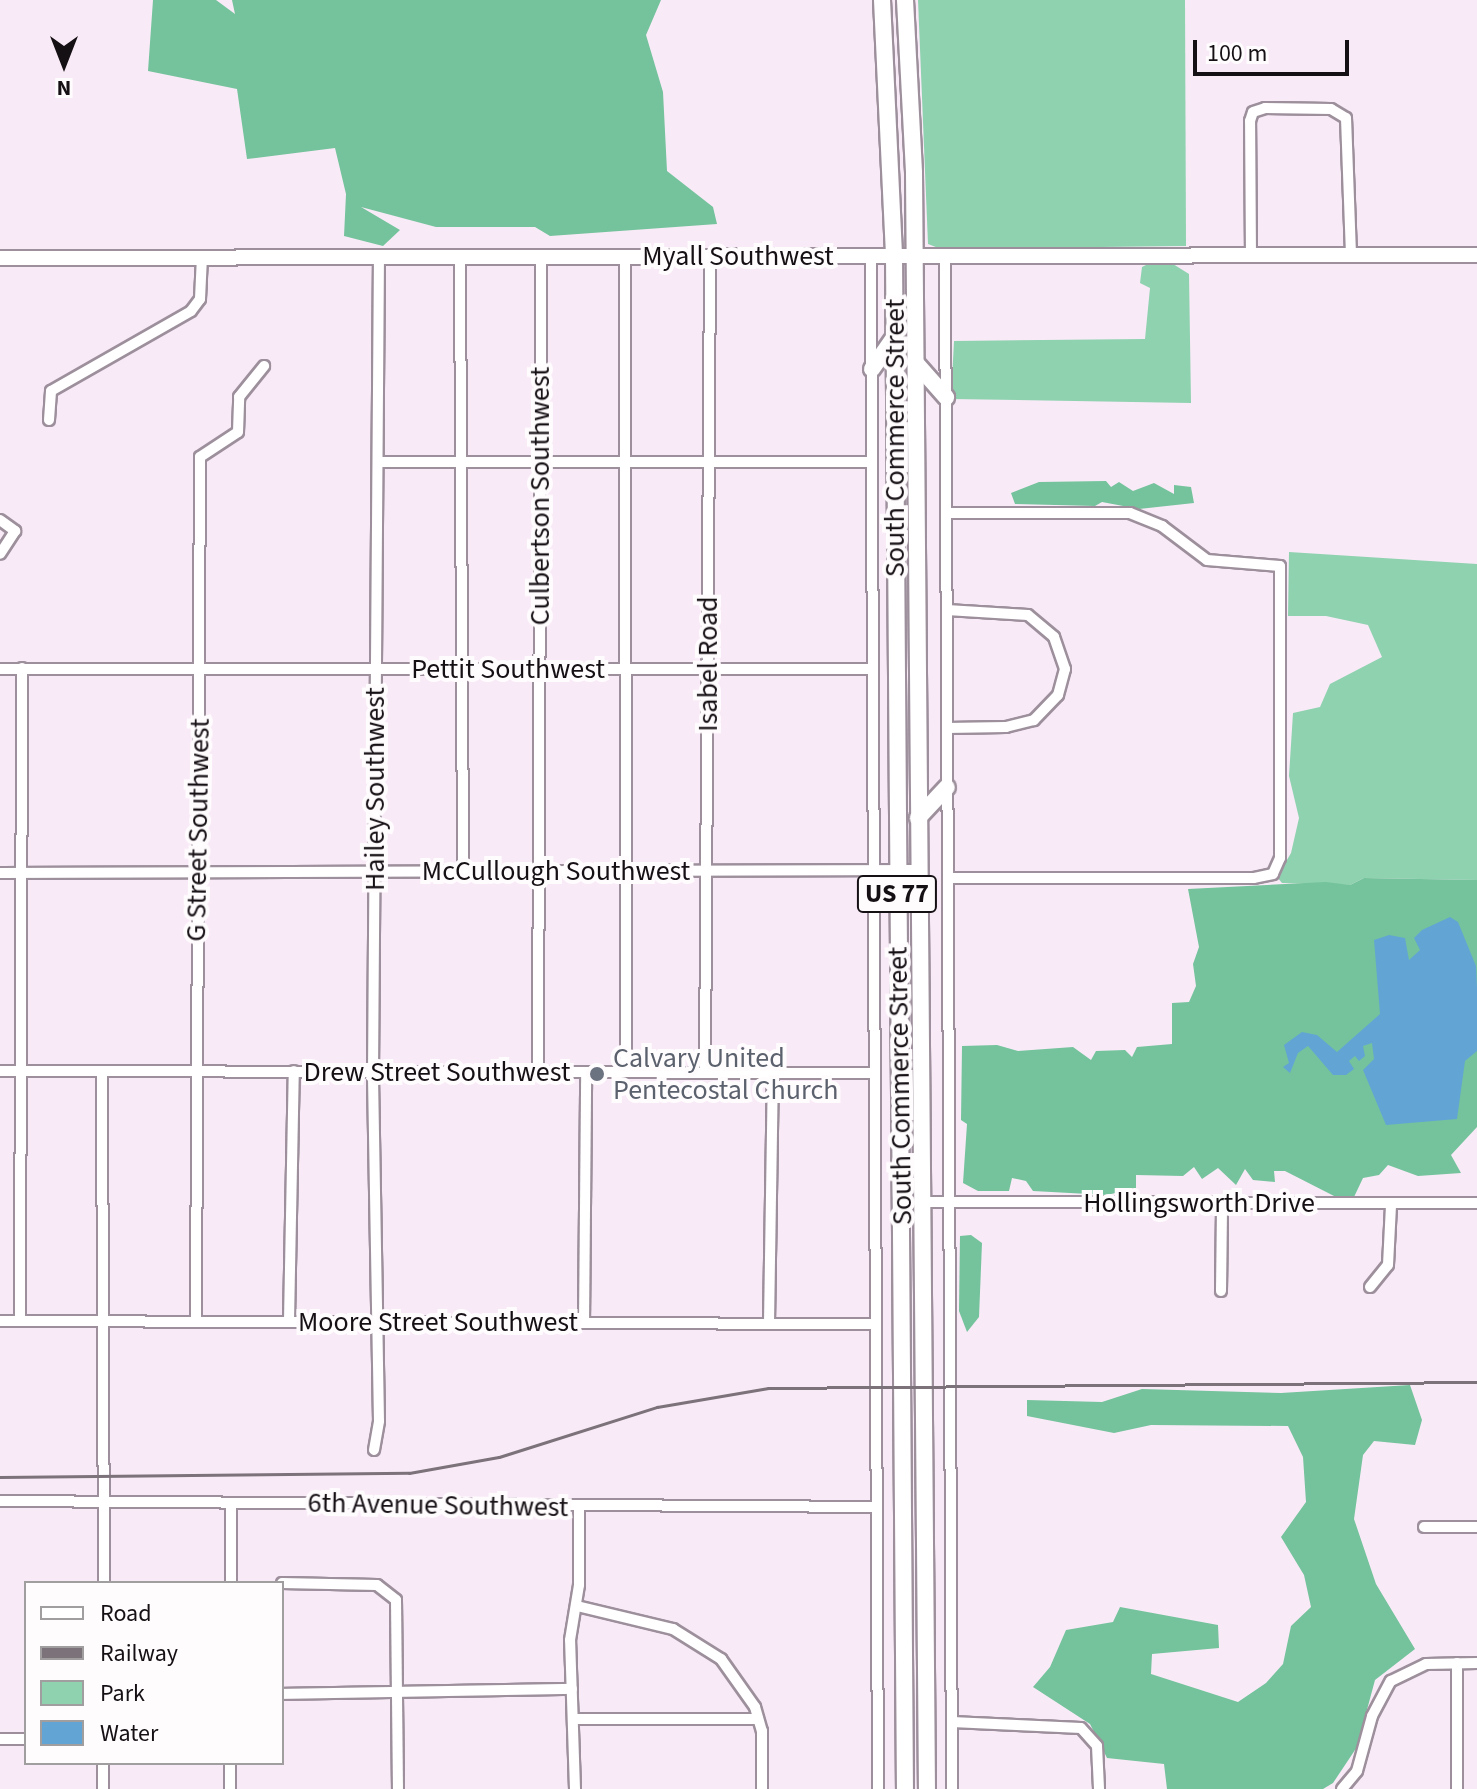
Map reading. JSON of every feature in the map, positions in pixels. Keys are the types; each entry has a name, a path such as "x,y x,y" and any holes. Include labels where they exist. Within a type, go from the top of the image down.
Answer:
{"main road":[{"name":"South Commerce Street","path":"882,0 894,256 899,1145 905,1385 905,1789"},
{"name":"South Commerce Street","path":"905,0 915,256 927,1789"},
{"path":"872,369 894,338"},
{"path":"915,362 946,397"},
{"path":"918,818 947,787"},
{"path":"899,1145 908,1161 915,1198 922,1202"}],"street":[{"path":"1251,256 1250,121 1253,112 1265,108 1331,109 1346,118 1351,255"},
{"name":"Myall Southwest","path":"0,258 1477,255"},
{"name":"Culbertson Southwest","path":"538,1072 541,256"},
{"path":"625,256 626,1072"},
{"name":"Isabel Road","path":"705,1073 710,256"},
{"path":"871,256 878,1789"},
{"path":"945,256 952,1789"},
{"path":"49,420 51,391 191,311 200,299 202,257"},
{"name":"Hailey Southwest","path":"374,1450 379,1421 373,1072 379,257"},
{"path":"460,257 463,871"},
{"name":"G Street Southwest","path":"196,1322 200,457 238,432 239,397 264,366"},
{"path":"378,462 872,462"},
{"path":"946,513 1099,510 1140,515 1207,560 1280,566 1277,869 1254,878 948,878"},
{"path":"0,520 15,531 0,554"},
{"path":"947,610 1028,615 1054,637 1065,669 1058,695 1034,720 1006,727 947,728"},
{"path":"20,1321 22,668"},
{"name":"Pettit Southwest","path":"0,669 873,669"},
{"name":"McCullough Southwest","path":"0,873 919,870"},
{"name":"Drew Street Southwest","path":"0,1071 875,1073"},
{"path":"102,1071 104,1581"},
{"path":"289,1321 294,1071"},
{"path":"584,1323 586,1072"},
{"path":"769,1323 773,1073"},
{"name":"Hollingsworth Drive","path":"922,1202 1477,1203"},
{"path":"1221,1291 1222,1203"},
{"path":"1370,1287 1388,1265 1391,1205"},
{"name":"Moore Street Southwest","path":"0,1321 876,1324"},
{"name":"6th Avenue Southwest","path":"0,1501 877,1507"},
{"path":"231,1503 231,1581"},
{"path":"575,1789 570,1640 577,1606 579,1506"},
{"path":"1424,1527 1477,1527"},
{"path":"284,1583 367,1583 391,1593 397,1692 398,1789"},
{"path":"577,1606 646,1620 701,1642 738,1677 758,1719 762,1789"},
{"path":"1457,1663 1457,1789"},
{"path":"1342,1789 1357,1771 1380,1695 1396,1677 1426,1664 1477,1663"},
{"path":"284,1694 572,1689"},
{"path":"573,1719 758,1719"},
{"path":"952,1722 1065,1724 1087,1731 1099,1754 1099,1789"},
{"path":"0,1739 24,1739"},
{"path":"103,1765 103,1789"},
{"path":"230,1765 230,1789"}],"green space":[{"path":"153,0 216,0 235,14 232,0 661,0 646,35 663,92 667,171 713,207 717,224 550,236 535,227 436,227 361,207 400,230 383,246 344,236 346,194 335,148 247,159 237,89 148,71"},
{"path":"918,0 1185,0 1186,246 941,249 928,244"},
{"path":"1148,264 1173,264 1189,274 1191,403 951,399 954,341 1145,339 1150,288 1140,283 1142,267"},
{"path":"1106,481 1111,487 1119,482 1133,491 1154,483 1174,494 1174,485 1191,487 1194,503 1139,509 1102,502 1095,506 1015,504 1011,493 1039,482"},
{"path":"1289,552 1477,564 1477,880 1364,878 1350,885 1282,883 1277,877 1291,853 1299,818 1289,776 1293,713 1320,707 1330,684 1382,657 1368,625 1326,616 1288,616"},
{"path":"1364,878 1477,880 1477,1127 1451,1155 1461,1173 1418,1176 1388,1165 1379,1175 1363,1178 1354,1197 1336,1197 1285,1171 1274,1171 1275,1182 1253,1180 1245,1169 1236,1185 1218,1168 1202,1179 1194,1167 1183,1176 1136,1175 1136,1188 1107,1195 1033,1191 1026,1181 1012,1178 1009,1191 978,1191 963,1183 967,1124 961,1120 962,1046 997,1045 1018,1051 1073,1047 1091,1060 1096,1051 1125,1050 1132,1057 1137,1047 1172,1044 1172,1003 1189,1002 1196,986 1193,964 1199,947 1188,889 1326,882 1350,885"},
{"path":"971,1235 982,1243 979,1317 967,1332 959,1311 960,1236"},
{"path":"1410,1385 1422,1420 1415,1445 1374,1441 1363,1455 1354,1519 1376,1584 1415,1649 1375,1680 1357,1747 1333,1783 1323,1789 1167,1789 1164,1764 1107,1758 1090,1724 1033,1687 1050,1667 1066,1630 1113,1622 1120,1607 1218,1625 1219,1648 1152,1654 1151,1674 1238,1702 1266,1683 1283,1664 1291,1626 1311,1607 1304,1575 1281,1537 1306,1502 1303,1457 1288,1426 1151,1425 1114,1433 1027,1416 1027,1400 1102,1402 1142,1389 1281,1393"}],"water":[{"path":"1450,917 1458,922 1476,966 1477,988 1477,1051 1465,1061 1457,1119 1386,1125 1363,1070 1374,1059 1372,1043 1363,1046 1365,1056 1359,1061 1355,1056 1349,1061 1354,1069 1346,1075 1333,1075 1308,1046 1298,1053 1290,1073 1283,1067 1289,1063 1284,1045 1302,1032 1317,1035 1337,1052 1380,1014 1374,940 1389,935 1405,938 1409,960 1420,950 1414,938 1422,930"}],"railway":[{"path":"0,1477 409,1473 499,1457 657,1407 768,1388 1477,1382"}],"place":[{"name":"Calvary United Pentecostal Church","path":"597,1074"}]}
